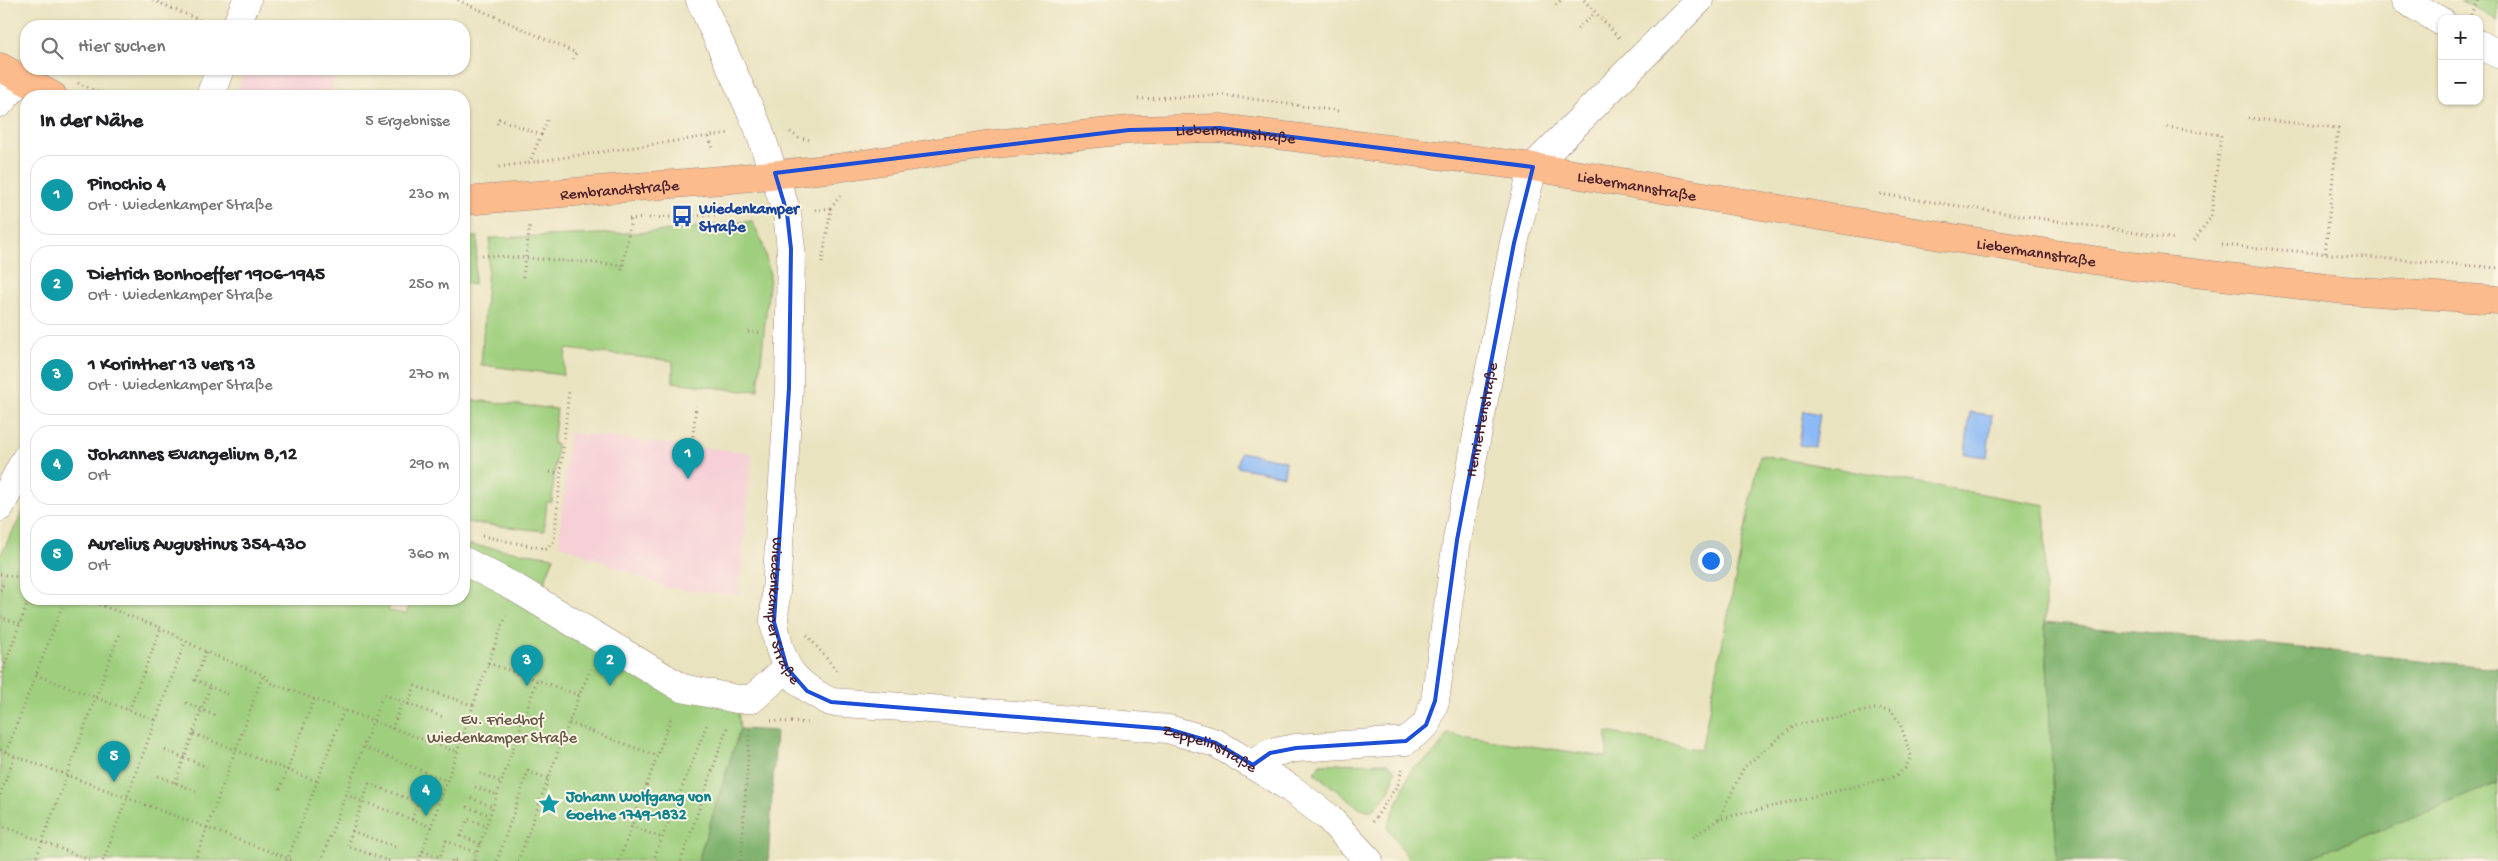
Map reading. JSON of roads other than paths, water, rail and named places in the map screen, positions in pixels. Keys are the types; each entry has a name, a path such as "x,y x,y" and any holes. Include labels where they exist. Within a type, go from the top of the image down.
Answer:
{"main road":[{"path":"10,73 41,90"},
{"name":"Liebermannstraße","path":"775,173 837,168 976,147 1129,130 1220,128 1533,167 1909,231 2131,266 2345,290 2498,300"},
{"name":"Rembrandtstraße","path":"470,201 610,190 775,173"}],"street":[{"path":"239,20 247,0"},
{"name":"Wiedenkamper Straße","path":"700,0 758,127 787,213 791,249 789,388 774,622 778,647 787,668 807,691 831,702 1015,715"},
{"path":"1533,167 1700,0"},
{"path":"2405,0 2438,20"},
{"path":"2483,46 2498,54"},
{"path":"0,103 10,73"},
{"path":"212,90 218,75"},
{"name":"Henriettenstraße","path":"1253,765 1270,753 1296,748 1406,741 1426,725 1431,714 1457,540 1514,242 1533,167"},
{"path":"0,507 20,469"},
{"path":"470,564 516,588 682,688 738,699 752,709 787,668"},
{"name":"Zeppelinstraße","path":"1015,715 1168,729 1216,743 1290,788 1328,817 1369,861"}],"water":[{"path":"1804,411 1820,414 1815,447 1799,445"},
{"path":"1970,412 1992,415 1987,457 1965,454"},
{"path":"1241,452 1286,461 1284,476 1237,467"}],"place":[{"name":"Wiedenkamper Straße","path":"682,216"},
{"name":"Pinochio 4","path":"688,479"},
{"name":"1 Korinther 13 vers 13","path":"527,686"},
{"name":"Dietrich Bonhoeffer 1906-1945","path":"610,686"},
{"name":"Aurelius Augustinus 354-430","path":"114,782"},
{"name":"Johann Wolfgang von Goethe 1749-1832","path":"549,804"},
{"name":"Johannes Evangelium 8,12","path":"426,816"}],"park label":[{"name":"Ev. Friedhof Wiedenkamper Straße","path":"502,727"}]}
